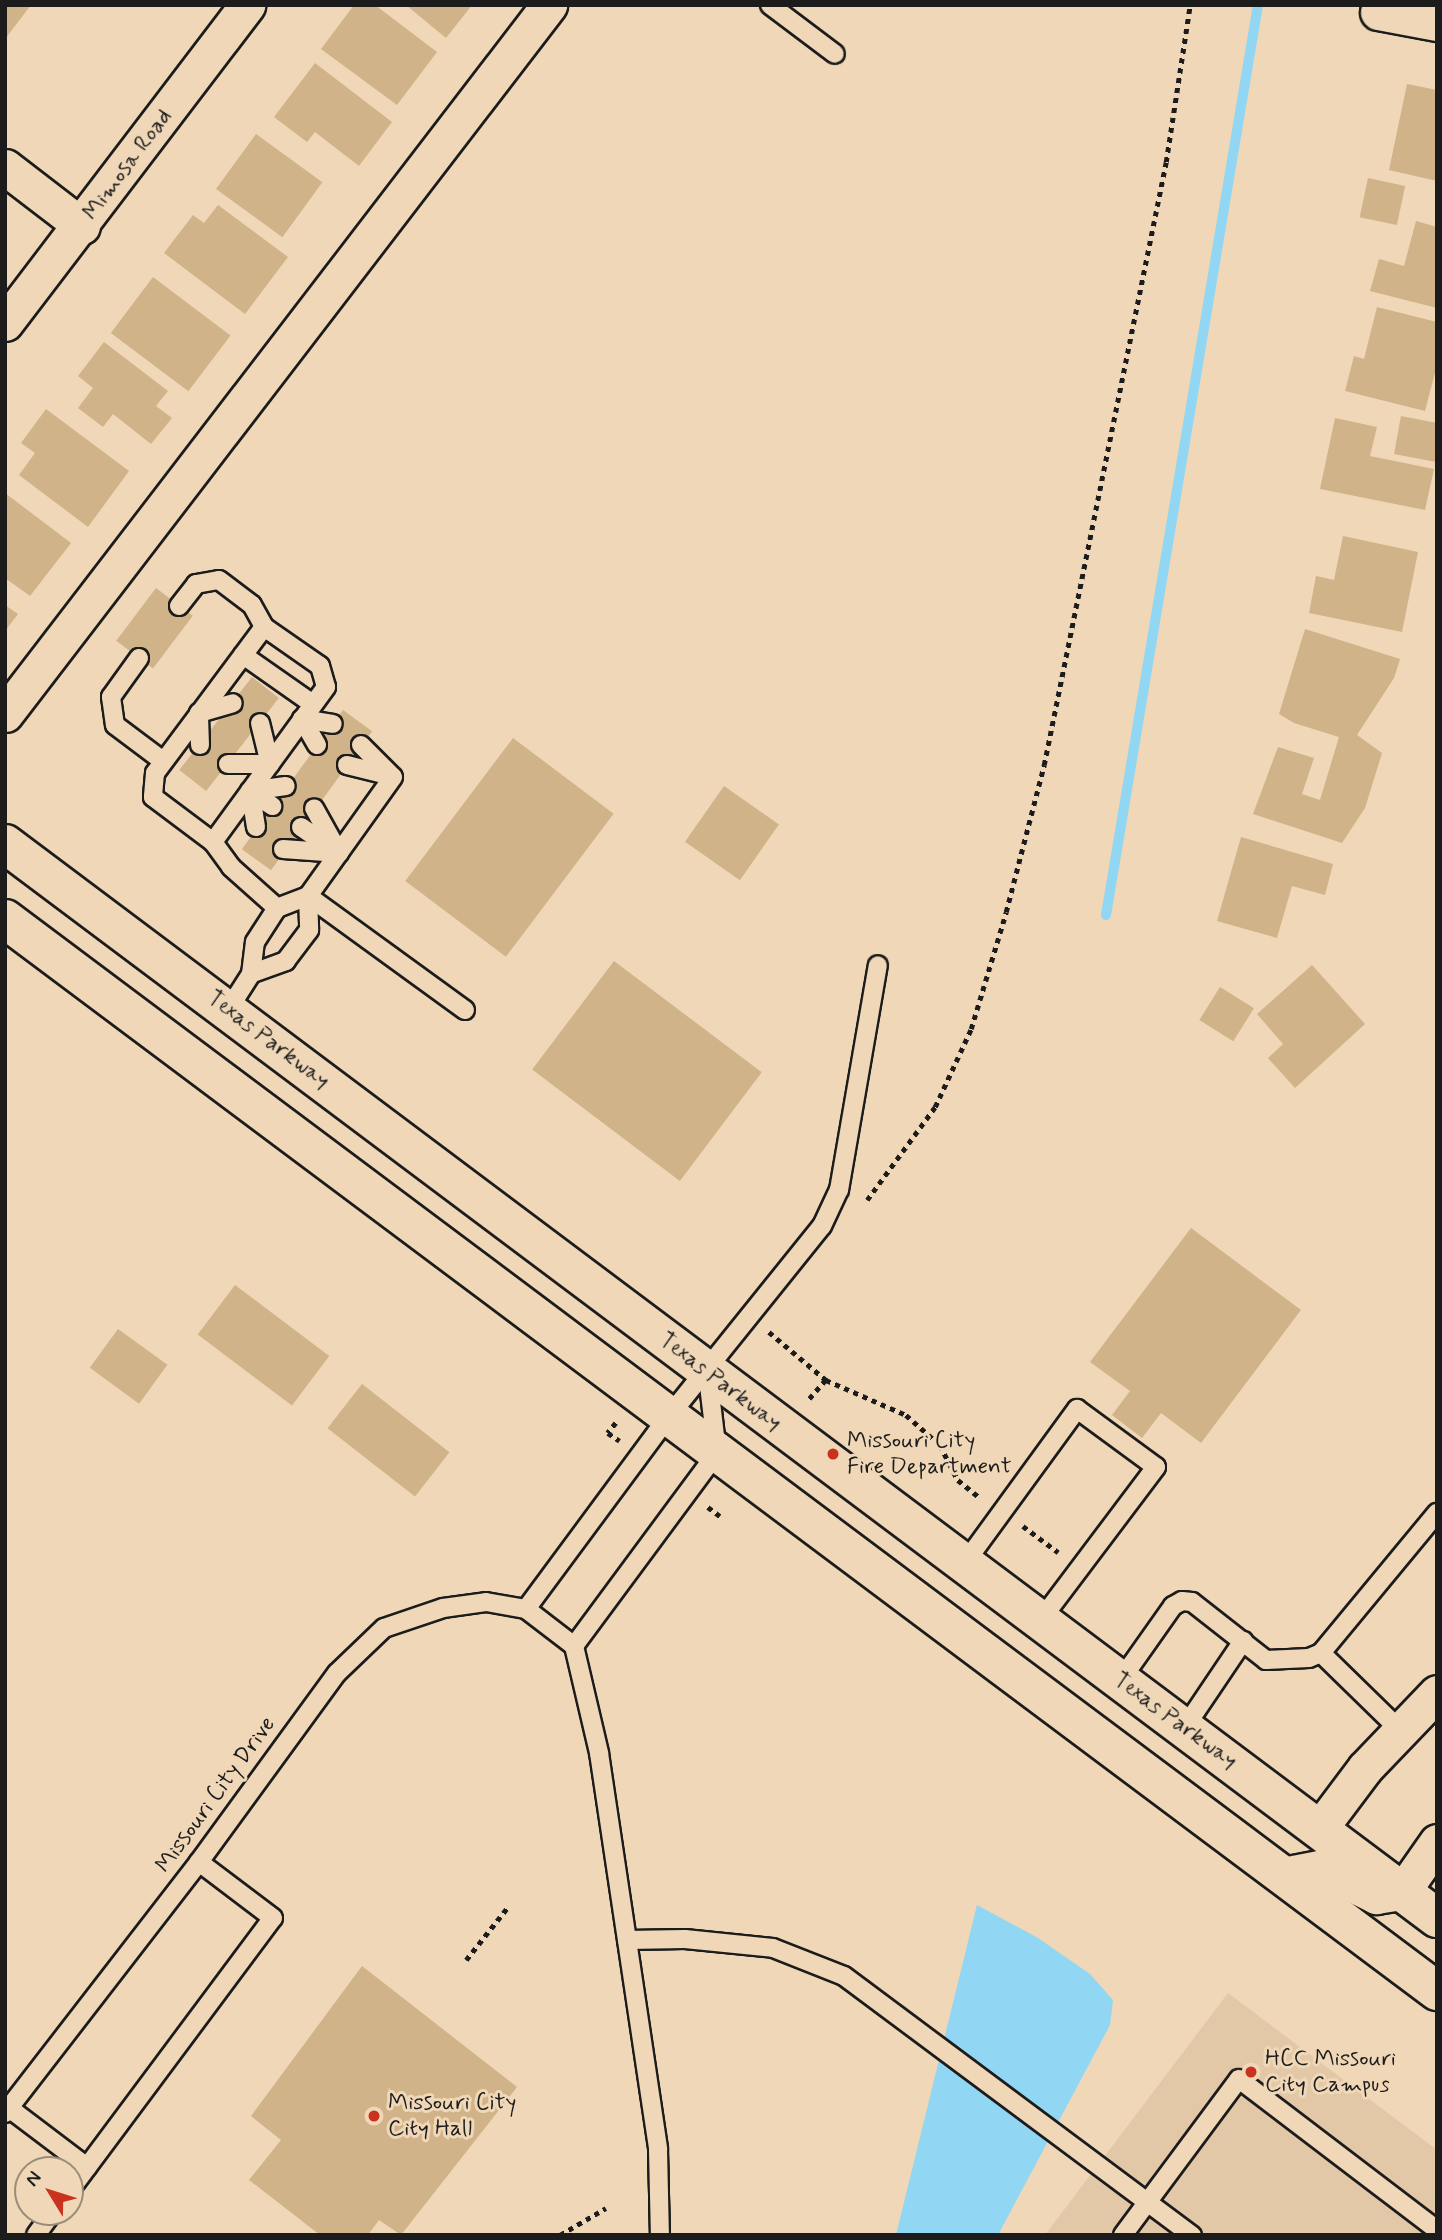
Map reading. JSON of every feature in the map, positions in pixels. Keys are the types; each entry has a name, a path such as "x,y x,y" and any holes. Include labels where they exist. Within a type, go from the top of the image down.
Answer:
{"main road":[{"name":"Texas Parkway","path":"5,844 1437,1918"},
{"path":"5,919 1437,1991"}],"street":[{"name":"Mimosa Road","path":"5,323 82,226 247,5"},
{"path":"5,714 549,5"},
{"path":"1378,12 1437,23"},
{"path":"5,167 82,226"},
{"path":"1320,1828 1365,1768 1437,1693"},
{"path":"1283,1875 1320,1868 1376,1896 1402,1892 1437,1842"}],"lane":[{"path":"770,5 835,54"},
{"path":"179,606 196,584 219,580 252,605 264,627 320,666 326,687 213,842"},
{"path":"264,627 155,773 153,797 213,842 231,867 277,908"},
{"path":"243,655 313,704"},
{"path":"139,658 111,697 115,725 163,761"},
{"path":"199,713 233,703"},
{"path":"199,713 200,745"},
{"path":"302,719 333,724"},
{"path":"302,719 317,745"},
{"path":"260,723 270,764"},
{"path":"361,745 393,777"},
{"path":"228,764 270,764"},
{"path":"347,765 393,777"},
{"path":"228,1010 251,974 255,942 277,908 308,896 393,777"},
{"path":"250,791 286,786"},
{"path":"250,791 272,806"},
{"path":"250,791 256,827"},
{"path":"314,808 339,853"},
{"path":"301,827 339,853"},
{"path":"283,849 339,853"},
{"path":"251,974 286,961 309,930 308,896"},
{"path":"308,896 465,1010"},
{"path":"526,1609 669,1416 708,1372 822,1226 839,1191 878,965"},
{"path":"660,2235 658,2150 628,1940 598,1753 574,1646 718,1454 708,1372"},
{"path":"964,1564 1077,1409 1156,1467 1040,1621"},
{"path":"1120,1681 1172,1606 1182,1601 1192,1602 1266,1660 1309,1658 1321,1653 1437,1513"},
{"name":"Missouri City Drive","path":"7,2110 199,1862 337,1672 384,1628 443,1608 486,1602 526,1609 574,1646"},
{"path":"1185,1727 1242,1641"},
{"path":"1321,1653 1401,1731"},
{"path":"84,2170 273,1918 199,1862"},
{"path":"628,1940 685,1939 773,1948 844,1976 1192,2235"},
{"path":"1123,2235 1239,2079 1437,2230"},
{"path":"7,2110 87,2166"}],"path":[{"path":"863,1206 935,1107 971,1029 1006,912 1066,658 1166,162 1190,5"},
{"path":"765,1329 827,1380 856,1389 916,1423 940,1445 958,1480 985,1502"},
{"path":"807,1403 827,1380"},
{"path":"623,1414 608,1433 625,1445"},
{"path":"1014,1519 1069,1560"},
{"path":"466,1959 507,1908"},
{"path":"559,2235 606,2208"}],"shaded area":[{"name":"HCC Missouri City Campus","path":"1228,1993 1437,2150 1437,2235 1045,2235"}],"water":[{"path":"977,1905 1038,1938 1090,1974 1113,2000 1110,2025 998,2235 896,2235"}],"building":[{"path":"5,5 31,5 5,39"},
{"path":"354,5 375,5 437,52 397,105 321,49"},
{"path":"406,5 472,5 446,38"},
{"path":"315,63 392,122 359,166 315,132 307,142 274,117"},
{"path":"1407,84 1437,90 1437,181 1389,170"},
{"path":"256,134 322,182 282,237 216,189"},
{"path":"1368,178 1405,186 1397,225 1360,217"},
{"path":"218,205 288,257 245,314 164,253 193,215 204,223"},
{"path":"1416,221 1437,227 1437,308 1370,291 1379,259 1404,266"},
{"path":"153,277 230,335 188,391 111,333"},
{"path":"1377,307 1437,322 1437,365 1425,411 1345,391 1354,356 1364,359"},
{"path":"104,342 168,391 156,406 172,418 151,444 113,414 103,427 78,408 93,388 78,376"},
{"path":"46,409 129,471 88,527 19,475 35,453 21,443"},
{"path":"1401,416 1437,423 1436,462 1394,454"},
{"path":"1335,418 1377,427 1370,456 1434,469 1425,510 1320,489"},
{"path":"5,493 71,543 30,596 5,578"},
{"path":"1343,536 1418,552 1402,632 1309,613 1316,576 1334,580"},
{"path":"156,588 193,616 153,668 116,641"},
{"path":"5,605 18,614 5,631"},
{"path":"1305,629 1400,659 1394,678 1357,735 1382,753 1365,808 1342,843 1253,814 1278,747 1314,758 1302,794 1320,800 1339,737 1294,723 1279,714"},
{"path":"252,677 279,698 206,791 179,770"},
{"path":"343,710 372,731 271,870 242,849"},
{"path":"513,738 614,814 506,957 405,881"},
{"path":"724,786 779,824 740,880 685,842"},
{"path":"1241,837 1333,864 1325,895 1292,886 1277,938 1217,921"},
{"path":"614,961 762,1072 680,1181 532,1070"},
{"path":"1312,965 1365,1024 1295,1088 1268,1058 1283,1044 1257,1014"},
{"path":"1220,987 1254,1008 1233,1041 1199,1020"},
{"path":"1191,1228 1301,1310 1201,1443 1161,1413 1142,1438 1112,1415 1130,1391 1090,1362"},
{"path":"235,1285 329,1356 292,1406 198,1335"},
{"path":"118,1329 167,1365 139,1404 90,1368"},
{"path":"362,1384 449,1452 415,1496 328,1428"},
{"path":"362,1966 517,2087 401,2235 379,2220 368,2235 320,2235 249,2180 281,2140 251,2116"}],"waterway":[{"path":"1106,915 1258,5"}],"place":[{"name":"Missouri City Fire Department","path":"833,1454"},
{"name":"HCC Missouri City Campus","path":"1251,2072"},
{"name":"Missouri City City Hall","path":"374,2116"}]}
